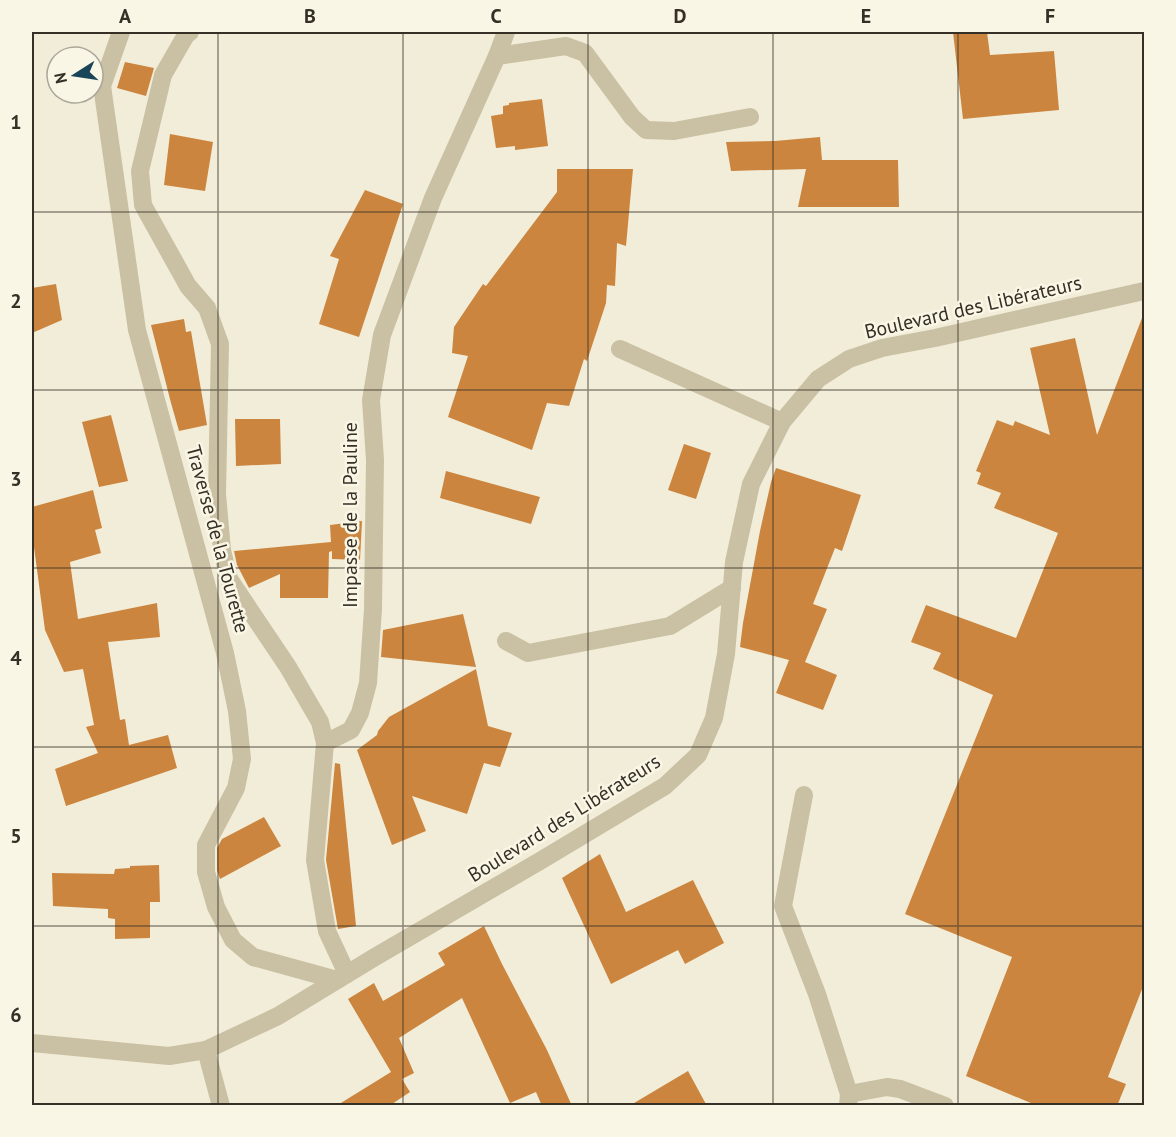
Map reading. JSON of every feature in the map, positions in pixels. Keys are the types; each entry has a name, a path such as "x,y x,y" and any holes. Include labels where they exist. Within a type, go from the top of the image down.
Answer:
{"street":[{"name":"Traverse de la Tourette","path":"121,32 102,86 137,330 225,653 237,711 242,759 236,788 206,845 206,872 216,907 233,940 253,957 342,977"},
{"path":"190,32 162,75 140,171 143,205 188,286 207,308 220,344 217,494 222,550 229,579 288,667 320,722 325,743 315,860 327,931 342,977"},
{"name":"Impasse de la Pauline","path":"325,743 351,730 360,713 368,683 373,609 375,460 371,400 382,335 433,198 506,32"},
{"path":"497,56 566,46 585,53 632,117 646,130 674,131 750,117"},
{"name":"Boulevard des Libérateurs","path":"32,1043 169,1056 206,1050 278,1016 665,786 698,755 714,718 726,654 735,562 751,484 782,422 818,379 849,358 882,348 946,336 1144,291"},
{"path":"620,349 782,422"},
{"path":"506,641 528,653 670,626 732,588"},
{"path":"804,795 783,906 817,994 848,1100 887,1087 900,1089 945,1106"},
{"path":"206,1050 221,1106"}],"building":[{"path":"953,32 987,32 990,55 1054,51 1059,110 963,119"},
{"path":"125,62 154,68 146,96 117,88"},
{"path":"542,99 548,146 515,150 515,146 496,148 491,116 503,114 503,106 509,103"},
{"path":"170,134 213,142 205,191 164,185"},
{"path":"820,137 822,160 898,160 899,207 798,207 806,169 731,171 726,142"},
{"path":"557,169 633,169 626,246 617,243 615,286 607,285 606,303 569,406 547,403 532,450 448,417 468,356 452,353 454,327 483,284 486,286 557,192"},
{"path":"365,190 403,204 359,337 319,324 339,259 330,256"},
{"path":"56,284 62,320 32,333 32,288"},
{"path":"1142,318 1144,318 1144,984 1108,1077 1126,1084 1117,1106 1038,1106 966,1076 1012,957 905,914 993,695 933,669 941,653 911,642 926,605 1016,638 1058,533 994,508 1001,493 977,484 981,473 976,471 997,420 1013,426 1015,421 1050,435 1030,348 1075,338 1097,435"},
{"path":"184,319 186,332 191,331 207,425 179,431 151,325"},
{"path":"111,415 128,481 99,487 82,422"},
{"path":"235,419 280,419 281,464 236,466"},
{"path":"684,444 711,453 696,499 668,490"},
{"path":"776,468 861,495 842,551 835,548 813,604 827,609 805,662 837,675 823,710 776,693 789,660 740,647 760,531"},
{"path":"446,471 540,497 531,524 440,498"},
{"path":"93,490 102,528 95,530 101,553 70,562 78,619 157,603 160,637 108,642 120,720 125,719 129,745 168,735 177,768 66,806 55,769 98,753 86,727 94,725 83,669 64,672 45,630 32,532 32,507"},
{"path":"362,521 360,560 332,559 332,551 329,552 328,598 280,598 280,574 249,588 237,565 234,551 331,542 330,525"},
{"path":"463,614 476,667 381,657 383,630"},
{"path":"476,669 488,726 512,733 500,767 484,763 467,814 412,796 426,831 392,845 357,750 377,735 389,717"},
{"path":"335,763 340,764 356,926 338,929 326,860"},
{"path":"264,817 281,846 220,879 217,870 217,848 222,839"},
{"path":"600,854 626,912 693,880 724,943 685,964 678,950 611,984 562,878"},
{"path":"159,865 160,902 150,902 150,938 115,939 115,919 108,918 108,909 53,906 52,873 114,874 115,869 130,868 130,866"},
{"path":"484,926 547,1050 572,1106 542,1106 536,1092 510,1103 462,998 399,1038 414,1073 402,1079 410,1092 389,1106 336,1106 391,1072 348,999 374,983 383,1001 445,965 438,953"},
{"path":"688,1071 707,1106 629,1106"}]}
